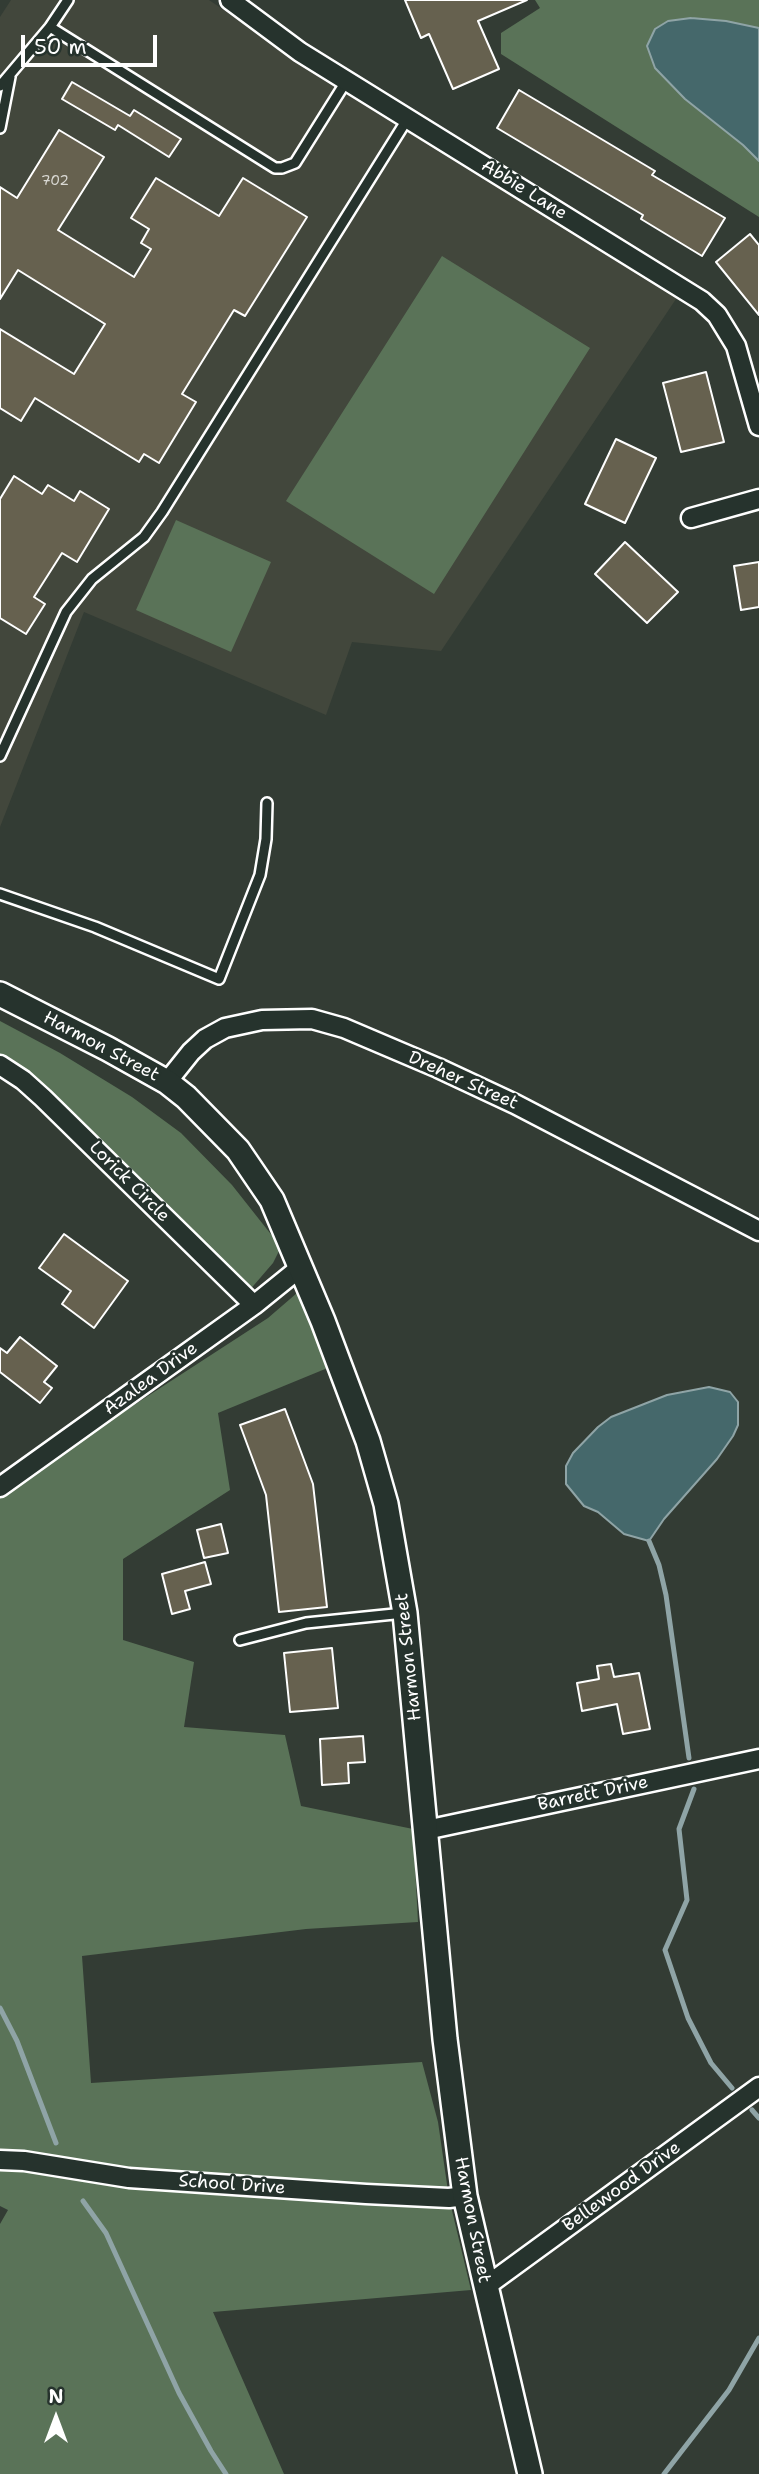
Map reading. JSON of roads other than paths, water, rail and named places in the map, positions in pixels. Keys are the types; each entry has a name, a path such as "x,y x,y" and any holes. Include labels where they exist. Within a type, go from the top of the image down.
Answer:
{"street":[{"name":"Abbie Lane","path":"230,0 300,52 702,301 723,323 736,346 759,426"},
{"path":"691,518 759,499"},
{"name":"Harmon Street","path":"0,994 167,1082 186,1097 238,1150 272,1200 368,1441 388,1514 405,1613 445,2039 464,2196 530,2474"},
{"name":"Dreher Street","path":"167,1082 191,1052 205,1039 225,1028 262,1020 312,1019 344,1028 493,1094 602,1147 759,1231"},
{"name":"Lorick Circle","path":"0,1065 23,1080 43,1098 254,1305"},
{"name":"Azalea Drive","path":"0,1488 254,1305 300,1267"},
{"name":"Barrett Drive","path":"426,1830 759,1759"},
{"name":"Bellewood Drive","path":"485,2287 759,2087"},
{"name":"School Drive","path":"0,2160 24,2161 129,2178 366,2194 449,2198 464,2196"}],"lane":[{"path":"0,86 50,27 68,0"},
{"path":"50,27 275,168 295,163 347,80"},
{"path":"0,128 11,75"},
{"path":"0,756 65,612 92,579 144,537 162,512 408,118"},
{"path":"0,894 95,927 219,979 260,875 266,839 267,803"},
{"path":"240,1640 306,1623 405,1613"}],"water":[{"path":"691,18 726,21 759,28 759,161 685,99 655,68 647,46 655,29 668,21"},
{"path":"709,1387 730,1392 738,1402 738,1425 717,1459 664,1519 649,1541 624,1534 598,1512 584,1506 566,1484 566,1466 573,1453 611,1417 667,1395"}],"waterway":[{"path":"649,1541 659,1565 666,1595 689,1758"},
{"path":"694,1789 679,1829 687,1900 665,1950 688,2018 711,2063 732,2088"},
{"path":"0,2008 17,2041 56,2143"},
{"path":"752,2110 759,2118"},
{"path":"83,2201 106,2233 179,2393 226,2474"},
{"path":"664,2474 729,2390 759,2338"}]}
